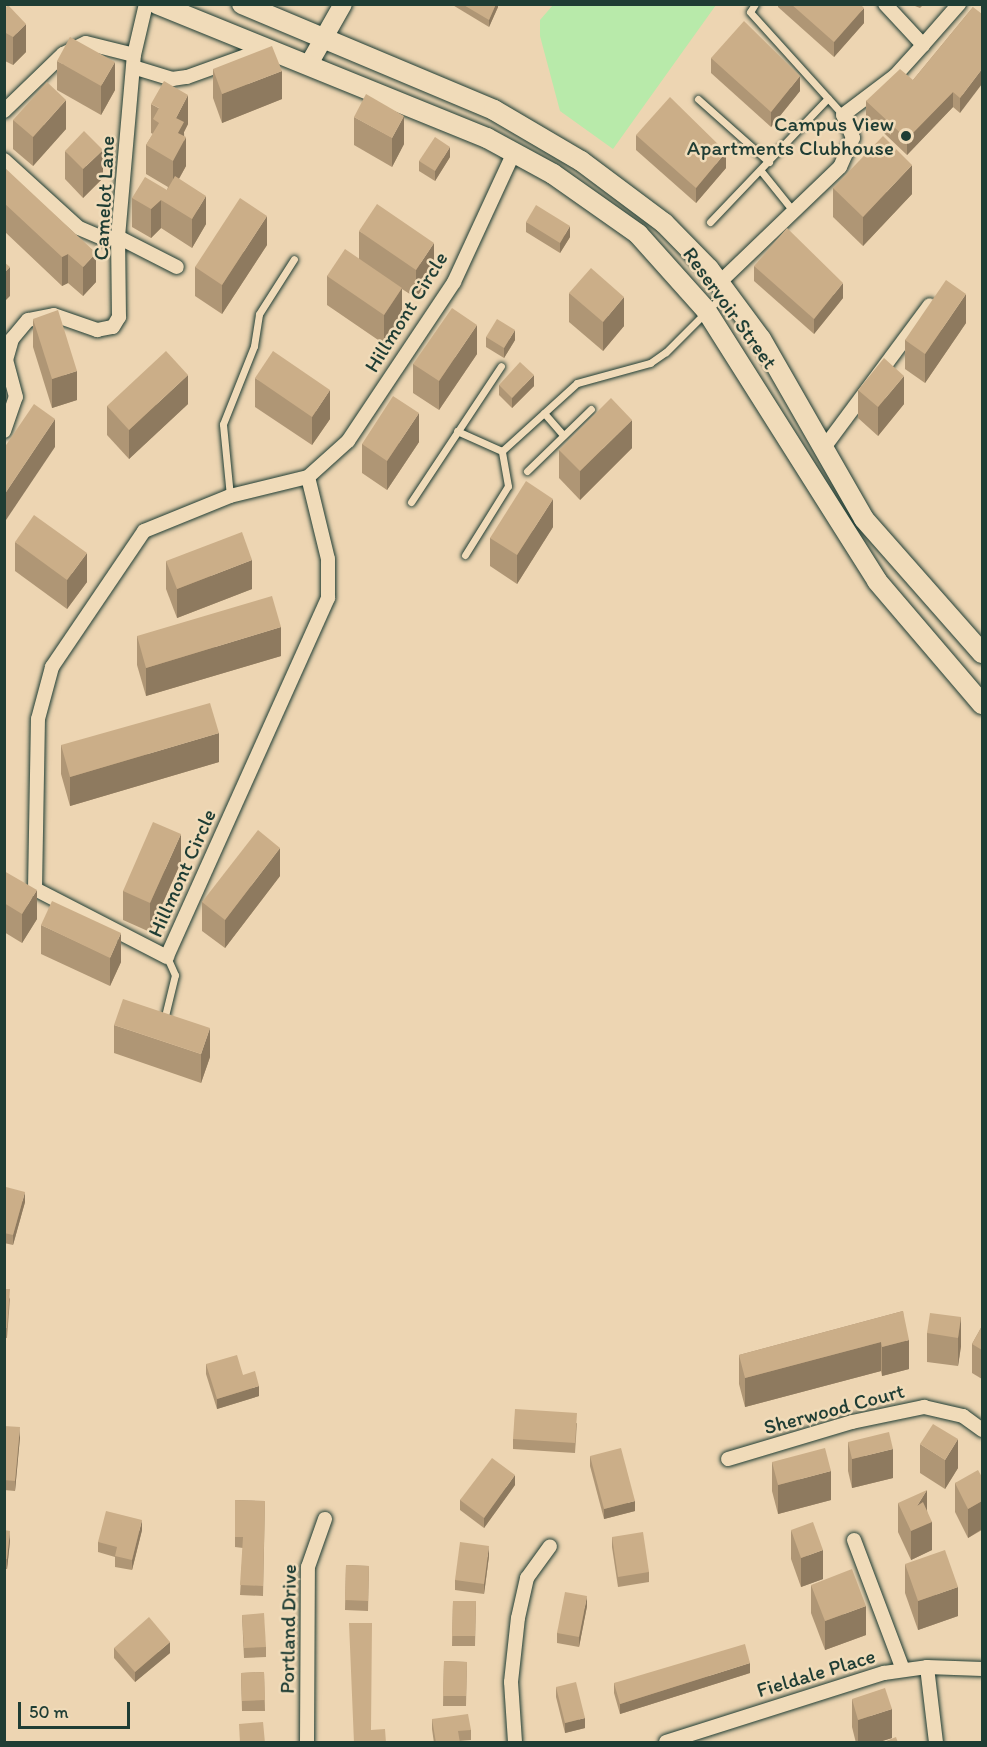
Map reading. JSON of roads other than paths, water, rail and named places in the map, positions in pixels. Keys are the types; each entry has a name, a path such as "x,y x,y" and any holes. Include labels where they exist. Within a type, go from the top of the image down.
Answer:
{"main road":[{"name":"Reservoir Street","path":"157,4 309,64 514,152 638,234 706,310 856,552 982,704"},
{"name":"Reservoir Street","path":"242,4 456,91 582,161 664,223 723,287 762,339 864,519 982,653"}],"street":[{"name":"Camelot Lane","path":"4,431 16,397 6,360 12,339 28,320 54,315 97,330 116,322 123,300 118,237 133,61 146,4"},
{"path":"309,64 321,36 343,4"},
{"path":"885,4 923,45"},
{"path":"723,287 848,156 853,138 843,115 895,76 959,4"},
{"path":"4,111 63,54 86,43 180,78 248,55"},
{"name":"Hillmont Circle","path":"308,477 328,559 328,598 167,957 35,889 42,691 58,657 144,531 231,496 308,477 348,441 454,282 514,152"},
{"path":"4,160 79,228 105,239 118,237 177,267"},
{"path":"823,449 931,303"},
{"name":"Sherwood Court","path":"728,1460 886,1413 924,1407 963,1416 982,1430"},
{"name":"Portland Drive","path":"308,1743 308,1567 325,1519"},
{"path":"854,1540 903,1670"},
{"path":"515,1743 511,1682 518,1618 527,1578 550,1545"},
{"path":"927,1667 936,1743"},
{"name":"Fieldale Place","path":"666,1743 852,1683 903,1670 927,1667 982,1669"}],"lane":[{"path":"755,4 750,12 843,115"},
{"path":"710,222 828,98"},
{"path":"698,99 769,162"},
{"path":"761,171 794,212"},
{"path":"231,496 223,424 254,346 259,314 294,259"},
{"path":"502,451 544,412 585,379 654,361 706,310 723,287"},
{"path":"411,502 501,366"},
{"path":"527,471 591,409"},
{"path":"544,412 563,435"},
{"path":"457,431 502,451"},
{"path":"465,555 508,486 502,451"},
{"path":"165,1016 175,975 167,957"}],"place":[{"name":"Campus View Apartments Clubhouse","path":"906,136"}]}
